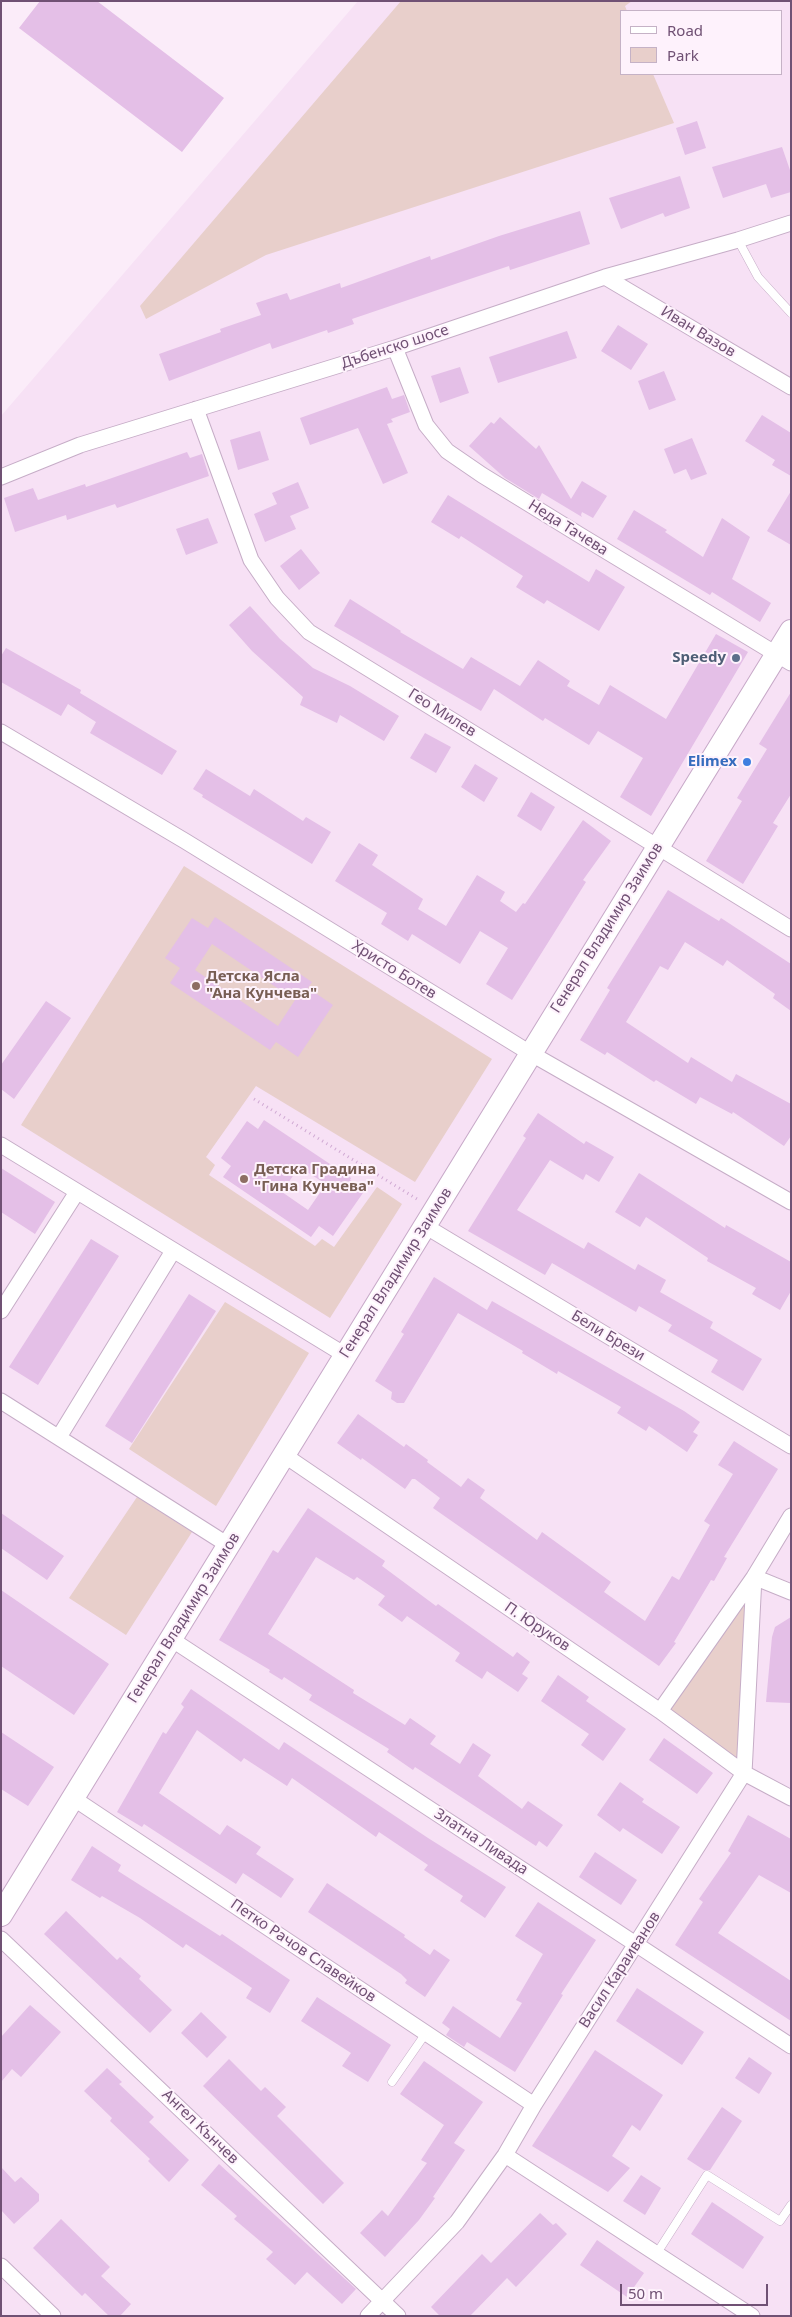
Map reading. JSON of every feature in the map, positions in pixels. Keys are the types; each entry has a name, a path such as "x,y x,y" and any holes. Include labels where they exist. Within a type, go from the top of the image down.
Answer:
{"street":[{"name":"Дъбенско шосе","path":"1,477 80,445 395,348 605,277 738,240 791,223"},
{"name":"Иван Вазов","path":"605,277 791,387"},
{"name":"Неда Тачева","path":"395,348 426,425 447,451 538,510 783,658"},
{"name":"Гео Милев","path":"196,409 251,560 277,598 310,632 791,929"},
{"name":"Генерал Владимир Заимов","path":"1,1915 657,846 783,658 791,631"},
{"name":"Христо Ботев","path":"1,732 185,841 530,1053 791,1202"},
{"path":"1,1145 345,1355"},
{"path":"1,1311 77,1192"},
{"name":"Бели Брези","path":"430,1218 791,1446"},
{"path":"59,1437 173,1251"},
{"path":"1,1401 228,1545"},
{"name":"П. Юруков","path":"284,1455 660,1711 744,1773 791,1798"},
{"name":"Васил Караиванов","path":"660,1711 754,1577 791,1516"},
{"path":"754,1577 791,1592"},
{"name":"Васил Караиванов","path":"368,2316 458,2222 504,2155 534,2104 744,1773 754,1577"},
{"name":"Златна Ливада","path":"171,1638 791,2046"},
{"name":"Петко Рачов Славейков","path":"73,1798 534,2104"},
{"name":"Ангел Кънчев","path":"1,1939 398,2316"},
{"path":"504,2155 752,2316"},
{"path":"1,2266 53,2316"}],"lane":[{"path":"738,240 758,277 791,313"},
{"path":"392,2082 426,2033"},
{"path":"657,2253 707,2175 780,2221 791,2205"}],"path":[{"path":"254,1099 430,1218"}],"shaded area":[{"path":"358,1 791,1 791,2316 1,2316 1,416"}],"green space":[{"path":"401,1 632,1 625,6 627,10 620,10 620,75 653,75 674,123 266,255 146,319 140,306"},
{"path":"184,866 492,1059 415,1182 256,1086 206,1157 215,1165 209,1175 315,1246 322,1239 334,1247 377,1187 402,1204 330,1318 21,1125"},
{"path":"225,1302 309,1353 216,1506 129,1449"},
{"path":"137,1497 192,1532 126,1635 69,1598"},
{"path":"754,1577 744,1773 660,1711"}],"building":[{"path":"40,1 97,1 224,98 182,152 19,28"},
{"path":"697,121 706,148 685,155 676,128"},
{"path":"782,147 791,173 791,192 771,198 766,184 723,198 712,167"},
{"path":"680,176 690,208 665,217 663,213 621,229 609,198"},
{"path":"580,211 590,244 510,270 509,266 352,319 354,324 328,333 327,330 272,349 270,343 169,381 159,354 221,332 220,329 261,315 256,303 287,293 290,300 340,283 341,288 430,256 431,260 499,236"},
{"path":"618,325 648,344 631,370 601,351"},
{"path":"567,331 577,358 498,383 489,357"},
{"path":"460,367 469,393 440,403 431,376"},
{"path":"664,371 676,400 649,410 638,381"},
{"path":"387,387 392,399 404,395 410,412 391,419 393,422 387,424 408,473 383,484 358,428 310,445 300,418"},
{"path":"762,415 791,433 791,476 772,465 775,460 745,441"},
{"path":"500,417 536,449 539,445 571,499 582,481 607,496 593,518 582,512 582,517 542,493 539,499 505,478 469,446 491,422 494,424"},
{"path":"260,431 269,460 238,470 230,440"},
{"path":"692,438 707,474 691,480 686,469 674,474 664,449"},
{"path":"187,452 190,458 202,454 209,476 117,508 115,504 67,520 66,515 15,532 4,498 33,488 38,500 85,484 86,487"},
{"path":"298,482 309,508 290,516 296,529 265,542 254,514 277,504 272,493"},
{"path":"791,491 791,545 767,531"},
{"path":"448,495 589,582 596,569 625,587 599,631 547,600 544,604 516,587 523,576 461,536 459,539 431,522"},
{"path":"634,510 667,530 665,532 703,557 722,518 750,537 732,579 771,603 760,622 712,592 710,595 617,539"},
{"path":"208,518 218,543 186,555 176,529"},
{"path":"301,549 320,573 299,590 280,566"},
{"path":"350,599 400,632 463,669 471,657 520,686 538,660 570,681 567,686 599,705 610,685 666,719 716,634 748,652 651,816 620,797 643,758 598,731 589,745 545,718 543,721 494,689 481,711 334,626"},
{"path":"250,606 280,639 313,668 350,686 399,716 384,741 340,715 337,723 300,705 303,697 252,651 229,625"},
{"path":"6,648 81,690 80,693 177,751 162,775 90,733 96,722 68,704 61,716 1,682 1,656"},
{"path":"791,692 791,794 773,823 778,826 743,884 706,861 742,801 737,798 767,749 759,744"},
{"path":"425,733 451,747 436,773 410,758"},
{"path":"475,764 498,778 484,802 461,787"},
{"path":"206,769 250,796 254,789 303,821 306,817 331,832 312,864 202,797 203,795 193,789"},
{"path":"531,792 555,807 541,831 517,816"},
{"path":"583,820 611,841 583,880 586,882 512,1000 486,984 508,948 480,931 460,964 412,934 408,941 381,924 387,913 335,881 359,843 378,855 372,865 423,899 418,909 446,926 477,875 505,892 500,901 516,912 523,903 525,904"},
{"path":"668,890 719,921 721,918 791,964 791,1011 773,998 775,994 727,960 723,966 685,942 668,970 660,966 626,1022 688,1063 691,1057 732,1082 736,1074 791,1104 791,1136 784,1146 733,1112 732,1114 700,1097 696,1104 656,1080 654,1082 607,1052 605,1055 580,1040 610,990 607,988"},
{"name":"Детска Ясла \"Ана Кунчева\"","path":"215,917 312,982 308,988 333,1005 298,1057 276,1042 270,1050 170,983 180,968 165,958 192,918 208,928","holes":["212,944 295,1000 278,1026 195,970"]},
{"path":"46,1001 71,1018 14,1099 1,1089 1,1065"},
{"path":"538,1113 584,1144 586,1141 614,1157 599,1182 586,1174 583,1180 550,1160 517,1210 584,1249 588,1242 635,1270 638,1264 666,1280 660,1292 713,1322 710,1328 762,1359 743,1391 711,1372 718,1360 668,1331 672,1325 639,1306 636,1312 552,1263 545,1275 468,1231 526,1138 523,1136"},
{"name":"Детска Градина \"Гина Кунчева\"","path":"264,1120 351,1178 350,1180 365,1190 333,1236 319,1226 311,1237 223,1177 231,1166 221,1158 247,1121 258,1129","holes":["299,1167 326,1184 308,1210 282,1192"]},
{"path":"1,1168 55,1202 35,1234 1,1212"},
{"path":"639,1173 725,1228 726,1225 791,1262 791,1291 780,1310 752,1294 756,1288 707,1261 708,1258 646,1217 640,1227 615,1212"},
{"path":"91,1239 119,1256 38,1385 9,1367"},
{"path":"434,1277 487,1310 492,1301 684,1411 700,1422 693,1432 698,1435 687,1452 649,1426 646,1431 617,1413 621,1407 558,1371 557,1374 522,1353 523,1351 458,1313 404,1403 397,1403 391,1399 392,1392 375,1381 404,1334 401,1332"},
{"path":"189,1294 216,1311 132,1443 105,1426"},
{"path":"358,1414 404,1447 406,1444 461,1487 468,1478 485,1490 480,1498 537,1540 542,1532 611,1582 604,1592 645,1621 672,1576 679,1580 710,1525 704,1521 733,1474 718,1465 734,1441 778,1469 724,1557 727,1558 714,1581 711,1580 674,1642 676,1643 659,1666 433,1508 440,1498 415,1479 412,1479 405,1489 362,1458 361,1460 337,1443"},
{"path":"308,1508 385,1561 382,1566 436,1606 438,1604 513,1657 517,1652 530,1662 522,1674 528,1678 518,1692 487,1671 482,1679 455,1661 460,1653 407,1616 402,1622 378,1605 385,1596 357,1577 354,1580 316,1557 268,1634 354,1690 353,1693 405,1725 410,1718 436,1736 430,1744 460,1764 473,1743 491,1755 478,1776 522,1809 528,1801 563,1825 547,1847 539,1841 536,1846 415,1767 413,1770 387,1752 389,1749 309,1700 312,1695 284,1677 282,1680 269,1672 270,1670 219,1640 273,1550 278,1553"},
{"path":"1,1513 64,1556 47,1580 1,1548"},
{"path":"1,1590 109,1664 74,1715 1,1666"},
{"path":"791,1617 791,1703 766,1702 772,1637 775,1627"},
{"path":"558,1675 589,1697 586,1701 626,1729 603,1761 581,1745 589,1734 541,1701"},
{"path":"191,1689 279,1750 284,1742 428,1838 506,1887 485,1918 460,1901 463,1896 424,1870 428,1865 379,1832 376,1837 292,1778 287,1786 244,1758 241,1762 197,1730 159,1793 220,1835 227,1825 261,1847 256,1854 294,1879 281,1898 243,1873 236,1884 144,1824 142,1827 117,1812 163,1732 166,1734 184,1707 181,1704"},
{"path":"1,1732 54,1767 28,1806 1,1789"},
{"path":"664,1738 713,1773 697,1794 649,1760"},
{"path":"620,1782 644,1799 642,1802 680,1827 662,1854 623,1828 620,1832 597,1815"},
{"path":"748,1815 791,1839 791,1893 759,1875 718,1933 791,1981 791,2021 675,1945 703,1902 699,1899 731,1853 728,1851"},
{"path":"92,1846 121,1865 118,1871 220,1936 222,1934 290,1980 270,2013 246,1998 252,1988 186,1944 183,1948 140,1918 102,1896 100,1898 71,1880"},
{"path":"595,1852 637,1880 621,1905 579,1877"},
{"path":"327,1883 405,1935 404,1937 430,1955 434,1949 450,1960 425,1997 405,1983 407,1980 401,1974 308,1912"},
{"path":"538,1902 596,1940 561,1994 563,1995 515,2072 467,2042 464,2047 446,2035 450,2029 442,2023 453,2006 500,2038 522,2003 516,2000 543,1954 515,1936"},
{"path":"66,1911 117,1960 120,1957 141,1976 139,1979 172,2010 150,2033 44,1934"},
{"path":"637,1988 704,2032 682,2065 616,2021"},
{"path":"317,1997 391,2045 368,2082 342,2066 351,2053 301,2021"},
{"path":"30,2005 61,2032 21,2077 12,2069 1,2082 1,2037"},
{"path":"201,2012 227,2037 207,2058 181,2033"},
{"path":"595,2050 663,2095 640,2131 632,2125 612,2156 630,2168 608,2192 532,2146"},
{"path":"749,2057 772,2073 759,2094 735,2078"},
{"path":"229,2059 261,2091 265,2087 286,2107 277,2116 344,2183 323,2204 203,2086"},
{"path":"424,2061 483,2102 454,2143 465,2150 433,2197 435,2198 419,2220 385,2257 360,2233 382,2210 388,2216 427,2163 421,2160 444,2125 400,2094"},
{"path":"107,2068 122,2082 119,2084 154,2117 149,2122 189,2160 169,2182 148,2161 150,2159 110,2121 112,2118 84,2091"},
{"path":"722,2107 742,2121 710,2170 704,2170 687,2159"},
{"path":"219,2164 356,2289 342,2304 307,2272 295,2285 266,2259 273,2252 234,2219 237,2216 201,2185"},
{"path":"1,2167 15,2182 21,2177 39,2194 39,2201 14,2224 1,2210"},
{"path":"641,2175 661,2188 645,2215 623,2201"},
{"path":"712,2202 764,2237 743,2269 691,2234"},
{"path":"540,2213 553,2225 556,2223 567,2234 516,2287 507,2278 470,2316 440,2316 431,2307 482,2254 491,2263"},
{"path":"61,2219 110,2267 101,2276 131,2304 120,2316 109,2316 85,2293 82,2296 33,2248"},
{"path":"597,2240 644,2273 627,2297 580,2265"}],"place":[{"name":"Speedy","path":"736,658"},
{"name":"Elimex","path":"747,762"},
{"name":"Детска Ясла \"Ана Кунчева\"","path":"196,986"},
{"name":"Детска Градина \"Гина Кунчева\"","path":"244,1179"}]}
